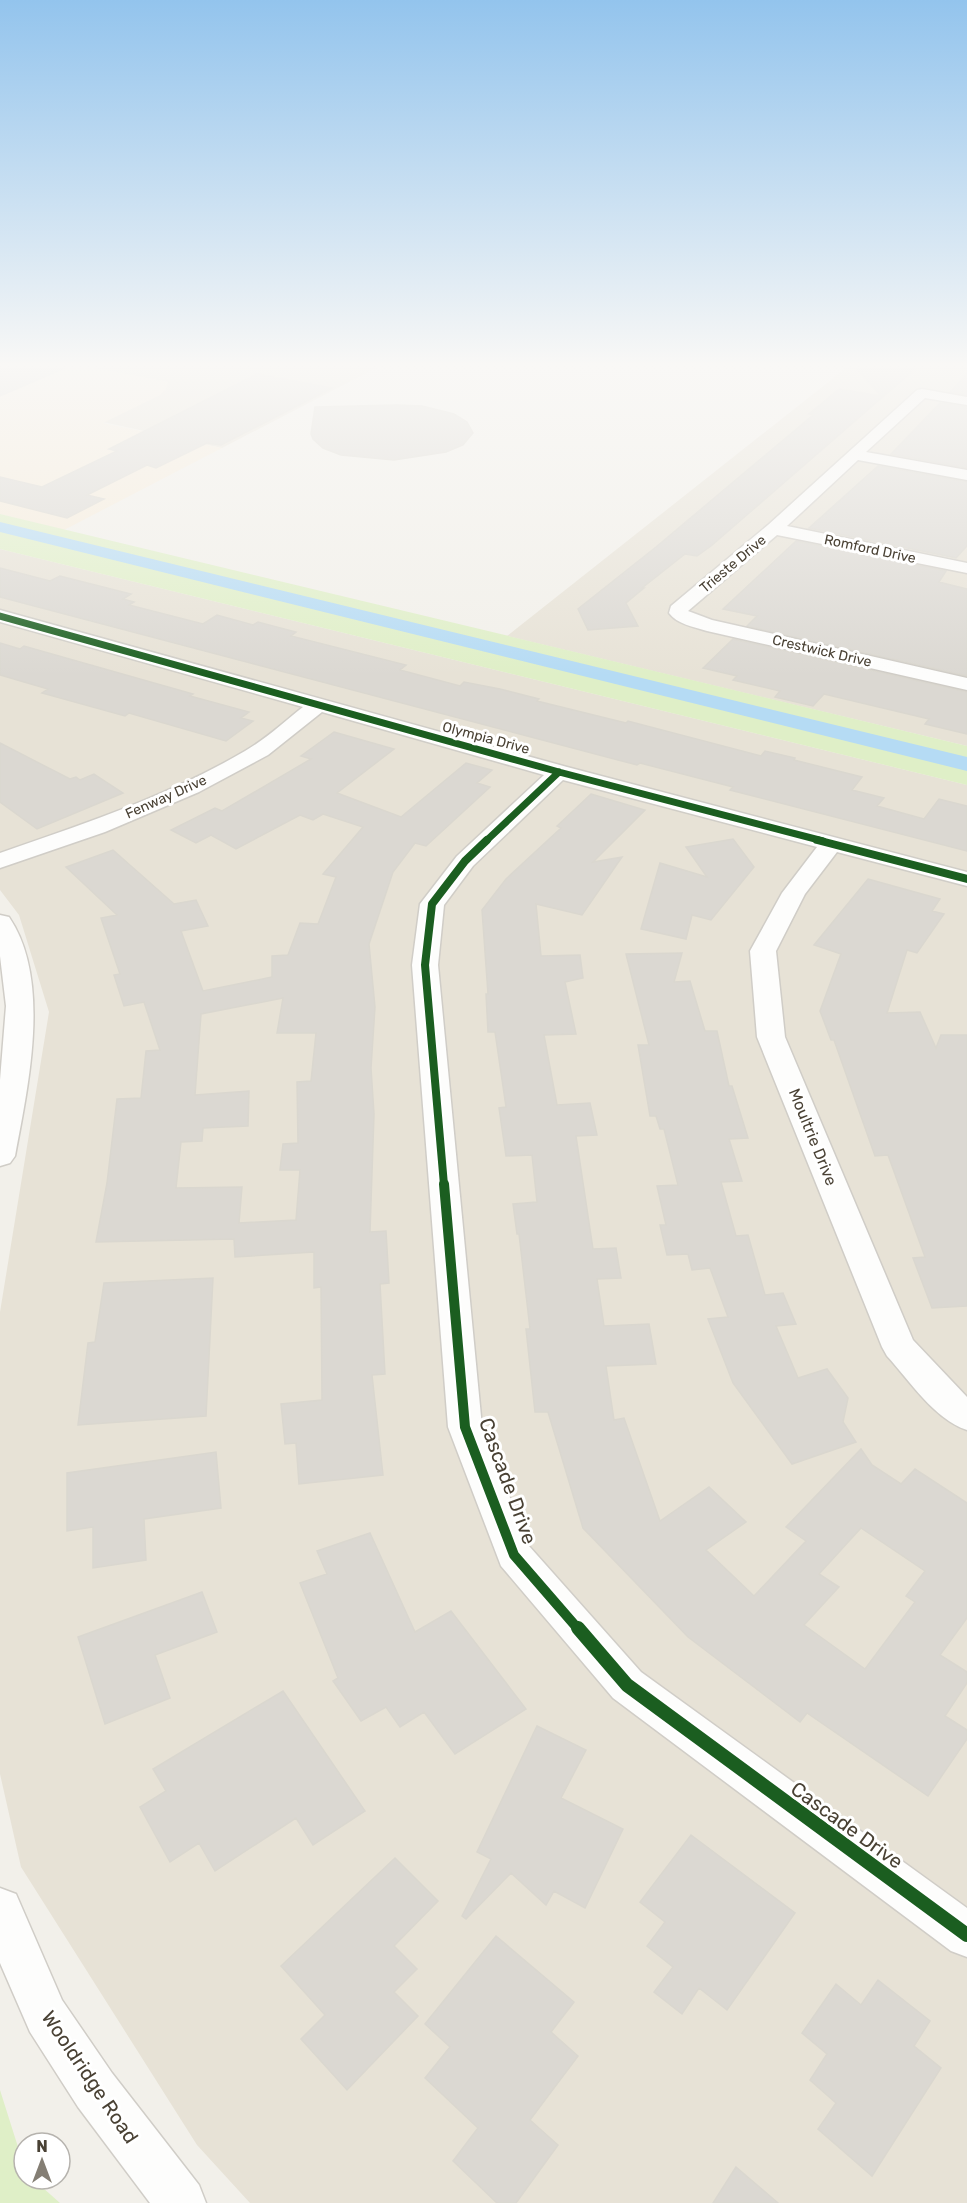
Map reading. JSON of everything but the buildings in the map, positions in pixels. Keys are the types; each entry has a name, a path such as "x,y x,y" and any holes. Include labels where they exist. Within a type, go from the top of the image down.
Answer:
{"street":[{"name":"Trieste Drive","path":"678,613 678,610 774,529 837,471"},
{"path":"939,471 967,476"},
{"name":"Romford Drive","path":"774,529 967,568"},
{"name":"Crestwick Drive","path":"678,613 685,618 707,625 967,684"},
{"name":"Olympia Drive","path":"0,616 559,772 967,879"},
{"name":"Fenway Drive","path":"0,861 108,823 192,787 254,754 317,705"},
{"name":"Cascade Drive","path":"559,772 465,861 432,904 425,965 465,1427 514,1555 627,1685 967,1935"},
{"name":"Moultrie Drive","path":"832,843 794,892 764,951 771,1037 899,1347 949,1402 967,1416"},
{"path":"0,922 15,963 20,1023 16,1082 0,1156"},
{"name":"Wooldridge Road","path":"0,1910 46,2016 95,2090 181,2203"}],"shaded area":[{"path":"0,471 178,471 64,530 0,514"},
{"path":"716,471 967,471 967,746 507,636"},
{"path":"0,549 967,785 967,2203 250,2203 197,2145 21,1867 0,1774 0,1312 49,1012 19,915 0,890"}],"green space":[{"path":"0,514 967,746 967,785 0,549"},
{"path":"0,2090 13,2131 12,2191 46,2191 60,2203 0,2203"}],"waterway":[{"path":"0,527 967,764"}],"cycle path":[{"path":"0,616 559,772 967,879"},
{"path":"559,772 465,861 432,904 425,965 465,1427 514,1555 627,1685 967,1935"}]}
